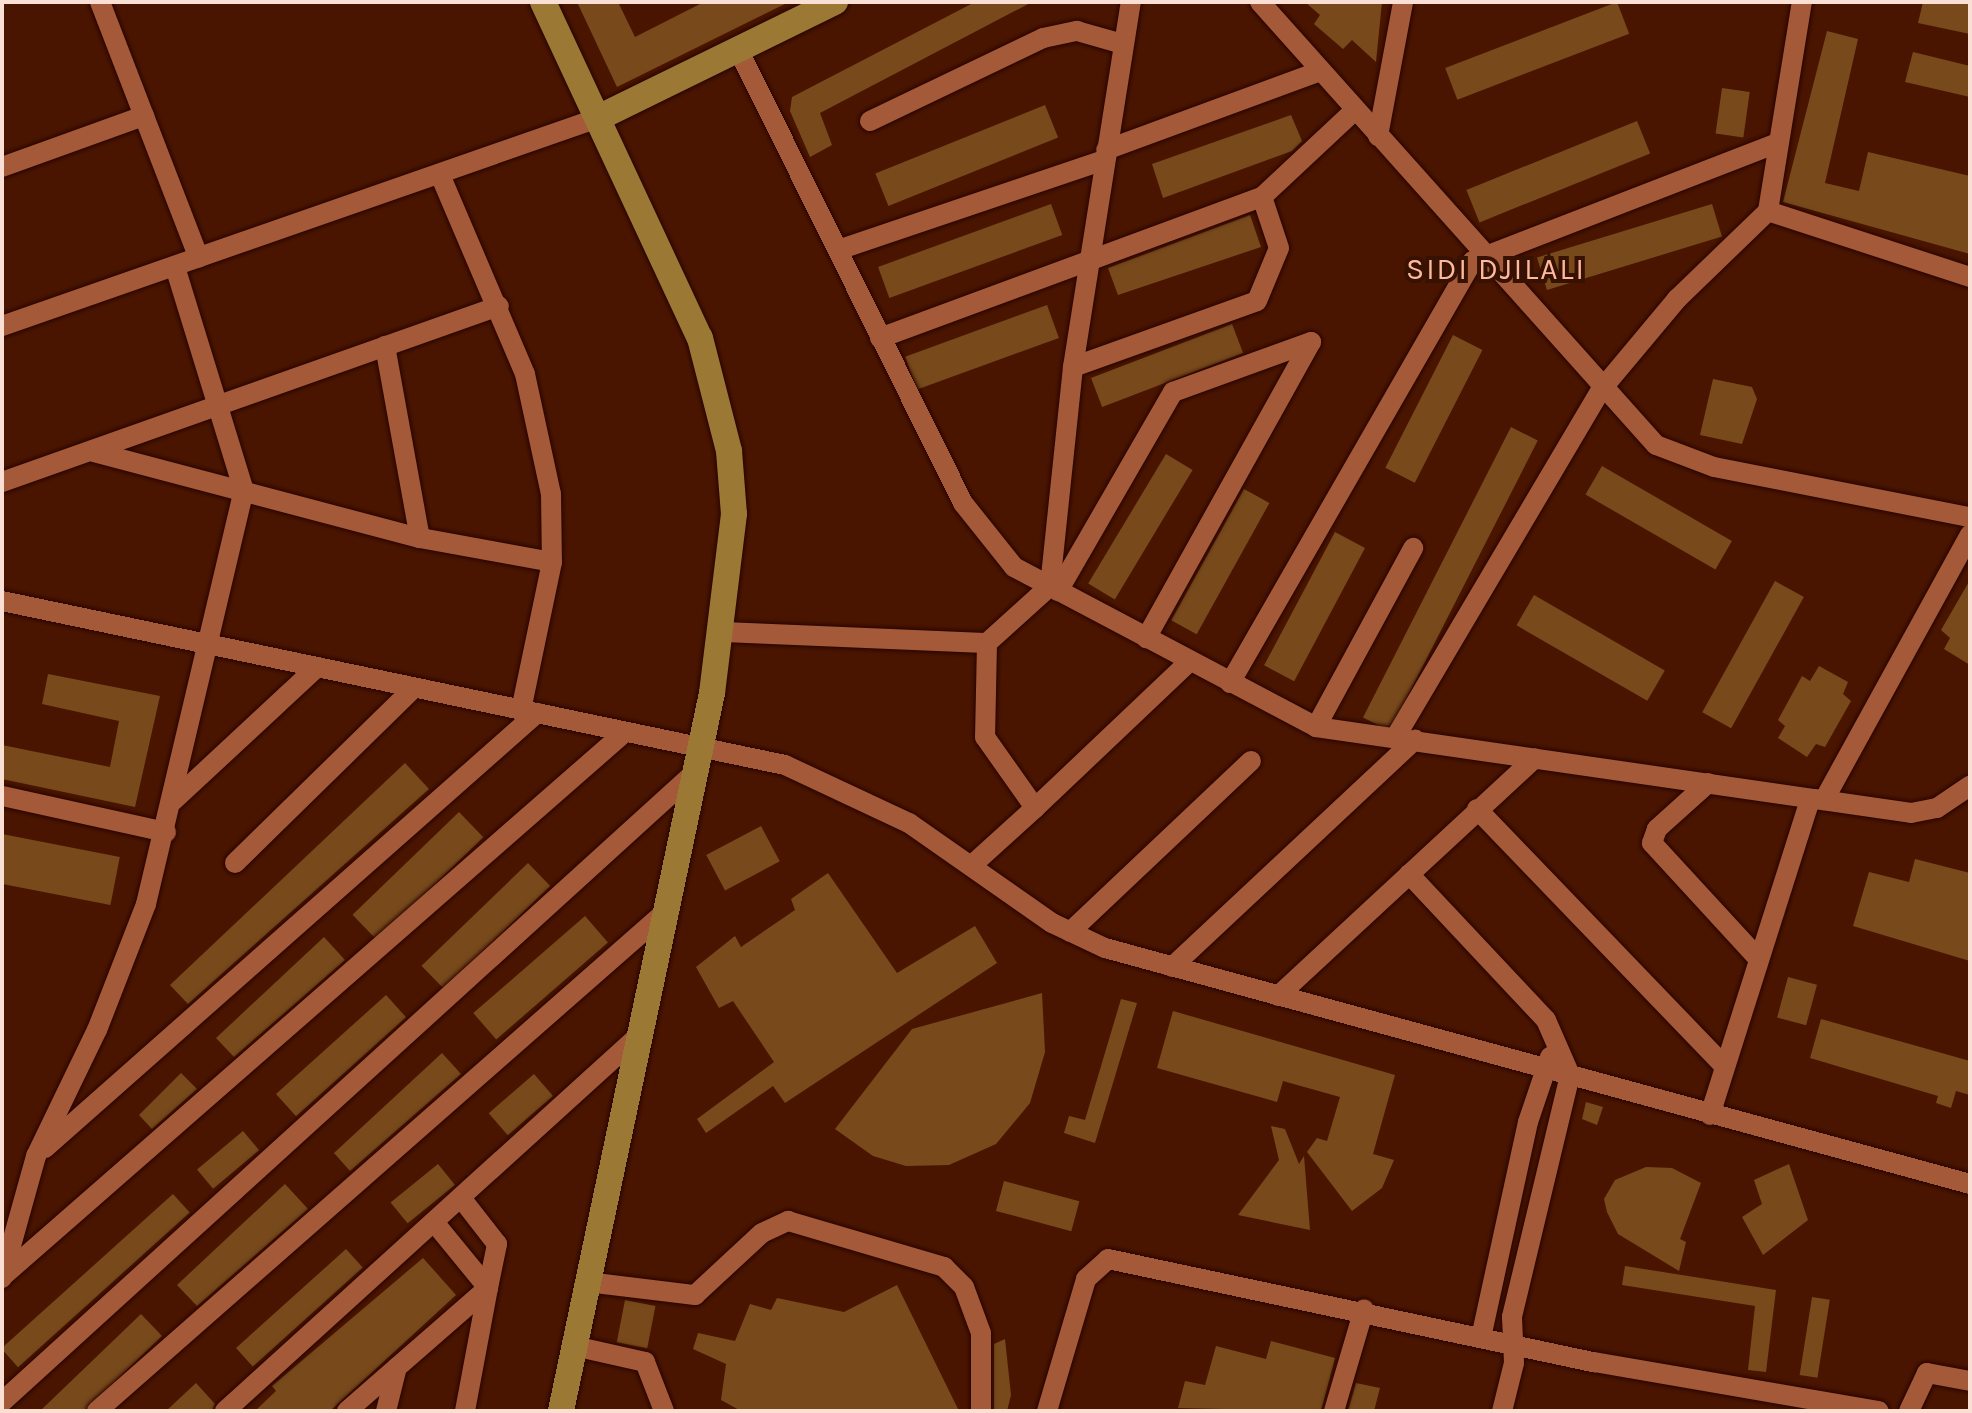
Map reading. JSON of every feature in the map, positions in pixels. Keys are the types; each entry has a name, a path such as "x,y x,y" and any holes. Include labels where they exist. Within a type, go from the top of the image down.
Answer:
{"main road":[{"path":"543,2 680,289 715,383 734,514 722,632 561,1411"},
{"path":"598,118 835,2"}],"street":[{"path":"100,2 199,258"},
{"path":"1054,588 1073,367 1131,2"},
{"path":"1260,2 1636,430 1675,457 1970,517"},
{"path":"1378,136 1403,2"},
{"path":"1172,967 1405,739 1601,390 1677,299 1768,211 1775,144 1802,2"},
{"path":"870,121 1043,38 1077,31 1123,44"},
{"path":"738,49 880,338 981,534 1014,567 1316,727 1927,812 1970,786"},
{"path":"838,250 1105,155 1321,71"},
{"path":"880,338 1262,197 1355,110"},
{"path":"2,167 144,116"},
{"path":"2,326 441,177 598,118"},
{"path":"1230,683 1468,266 1483,255 1775,144"},
{"path":"36,1156 529,712 552,562 542,440 499,306 441,177"},
{"path":"1073,367 1257,301 1279,248 1262,197"},
{"path":"1768,211 1970,277"},
{"path":"2,1277 36,1156 125,964 166,832 244,491 223,404 175,267"},
{"path":"2,482 499,306"},
{"path":"722,632 987,643 1054,588 1173,392 1311,342 1146,638"},
{"path":"385,346 420,538"},
{"path":"93,451 420,538 552,562"},
{"path":"1710,1115 1756,956 1817,799 1970,534"},
{"path":"1316,727 1413,548"},
{"path":"2,601 625,732 697,760 785,765 858,795 1070,932 1172,967 1970,1184"},
{"path":"987,643 985,737 1035,808"},
{"path":"971,866 1190,661"},
{"path":"173,801 317,667"},
{"path":"235,863 414,688"},
{"path":"2,1277 625,732"},
{"path":"1278,996 1535,758"},
{"path":"2,1402 697,760"},
{"path":"1070,932 1251,761"},
{"path":"1708,783 1657,829 1652,843 1756,956"},
{"path":"2,796 166,832"},
{"path":"1477,809 1724,1066"},
{"path":"1409,874 1546,1020 1570,1075 1512,1317 1513,1340 1502,1411"},
{"path":"97,1411 663,914"},
{"path":"225,1411 637,1037"},
{"path":"1482,1333 1543,1068 1557,1047"},
{"path":"462,1199 497,1244 465,1411"},
{"path":"587,1282 695,1295 762,1233 788,1221 944,1267 964,1287 981,1333 981,1411"},
{"path":"434,1222 488,1288"},
{"path":"1047,1411 1086,1279 1108,1259 1482,1333 1594,1362 1879,1411"},
{"path":"347,1411 488,1288"},
{"path":"1334,1411 1364,1309"},
{"path":"574,1346 645,1362 664,1411"},
{"path":"386,1411 397,1367"},
{"path":"1909,1411 1927,1373 1970,1381"}],"building":[{"path":"577,2 618,2 635,37 704,2 789,2 617,87"},
{"path":"975,2 1032,2 820,113 832,145 810,157 790,111 792,97"},
{"path":"1305,2 1382,2 1376,62 1352,40 1343,49 1314,24 1320,15"},
{"path":"1617,2 1629,34 1457,100 1445,68"},
{"path":"1923,2 1970,2 1970,34 1918,23"},
{"path":"1827,31 1858,39 1825,183 1859,191 1868,152 1970,176 1970,254 1783,202"},
{"path":"1913,52 1970,66 1970,97 1905,82"},
{"path":"1722,88 1750,92 1743,137 1716,134"},
{"path":"1045,105 1058,137 888,206 875,174"},
{"path":"1291,115 1302,141 1292,151 1163,198 1152,164"},
{"path":"1637,121 1650,153 1480,222 1466,190"},
{"path":"1051,204 1062,235 889,298 878,267"},
{"path":"1712,204 1722,237 1547,290 1537,258"},
{"path":"1250,215 1261,247 1118,295 1108,268"},
{"path":"1047,305 1059,338 917,390 905,357"},
{"path":"1232,324 1243,353 1102,407 1091,378"},
{"path":"1453,335 1482,350 1415,483 1385,468"},
{"path":"1713,379 1752,387 1757,399 1742,444 1700,435"},
{"path":"1511,427 1538,441 1390,731 1363,717"},
{"path":"1166,454 1193,470 1115,599 1088,583"},
{"path":"1602,466 1732,541 1715,570 1586,495"},
{"path":"1244,489 1269,503 1197,634 1171,620"},
{"path":"1335,532 1365,548 1294,681 1264,665"},
{"path":"1970,580 1970,665 1944,649 1950,638 1941,630"},
{"path":"1775,581 1804,597 1731,728 1702,712"},
{"path":"1534,595 1665,671 1647,701 1516,625"},
{"path":"1819,666 1848,682 1843,694 1851,701 1825,747 1816,744 1807,757 1778,738 1785,726 1778,720 1802,676 1810,681"},
{"path":"48,674 160,696 135,807 2,779 2,745 110,767 119,721 42,704"},
{"path":"405,763 429,789 188,1004 170,985"},
{"path":"459,812 483,837 377,940 353,915"},
{"path":"761,826 780,861 725,890 706,855"},
{"path":"2,834 120,857 110,905 2,884"},
{"path":"1915,859 1970,873 1970,961 1853,926 1869,872 1909,882"},
{"path":"528,863 550,886 444,989 422,966"},
{"path":"828,873 897,973 975,926 997,963 785,1103 773,1086 706,1133 697,1119 774,1062 733,1001 719,1008 696,967 735,936 741,947 795,910 791,899"},
{"path":"585,916 608,942 496,1040 473,1013"},
{"path":"324,937 345,960 234,1057 216,1038"},
{"path":"1788,977 1817,985 1806,1025 1777,1018"},
{"path":"1042,993 1045,1052 1030,1103 996,1144 949,1165 906,1166 873,1156 835,1129 912,1029"},
{"path":"386,995 406,1017 296,1116 276,1094"},
{"path":"1121,999 1137,1003 1095,1143 1064,1133 1069,1116 1085,1120"},
{"path":"1173,1011 1395,1075 1373,1154 1394,1160 1382,1188 1352,1211 1307,1152 1317,1138 1327,1141 1340,1097 1283,1081 1277,1102 1157,1068"},
{"path":"1821,1019 1970,1061 1970,1095 1956,1091 1951,1108 1936,1103 1938,1096 1810,1058"},
{"path":"442,1053 461,1074 350,1171 334,1153"},
{"path":"181,1073 197,1089 152,1129 139,1115"},
{"path":"534,1074 553,1096 508,1135 489,1113"},
{"path":"1586,1102 1603,1107 1597,1125 1582,1119"},
{"path":"1271,1126 1285,1129 1299,1164 1304,1156 1310,1230 1238,1215 1279,1160"},
{"path":"243,1131 259,1150 213,1189 197,1170"},
{"path":"438,1164 455,1185 408,1223 391,1202"},
{"path":"1789,1164 1808,1220 1763,1255 1742,1217 1762,1204 1754,1180"},
{"path":"1646,1167 1672,1168 1701,1183 1680,1239 1686,1242 1679,1271 1618,1234 1607,1212 1604,1199 1615,1180"},
{"path":"1004,1181 1079,1201 1071,1231 996,1211"},
{"path":"285,1184 308,1209 197,1306 177,1285"},
{"path":"173,1194 190,1213 18,1367 2,1348"},
{"path":"346,1249 363,1268 253,1367 236,1348"},
{"path":"423,1258 456,1295 330,1411 255,1411 276,1391 272,1386"},
{"path":"1625,1266 1776,1290 1766,1372 1748,1370 1755,1306 1622,1285"},
{"path":"897,1285 959,1411 741,1411 721,1400 726,1364 693,1349 698,1333 735,1341 750,1304 771,1310 777,1298 844,1312"},
{"path":"1812,1297 1830,1300 1817,1378 1800,1375"},
{"path":"625,1300 655,1306 647,1348 617,1342"},
{"path":"141,1314 162,1336 84,1411 40,1411"},
{"path":"1005,1339 1011,1395 1007,1411 994,1411 994,1344"},
{"path":"1271,1341 1335,1358 1321,1411 1178,1408 1185,1381 1205,1385 1216,1346 1266,1359"},
{"path":"196,1383 215,1404 212,1411 166,1411"},
{"path":"1356,1383 1380,1388 1374,1411 1348,1411"}],"district":[{"name":"SIDI DJILALI","path":"1496,269"}]}
